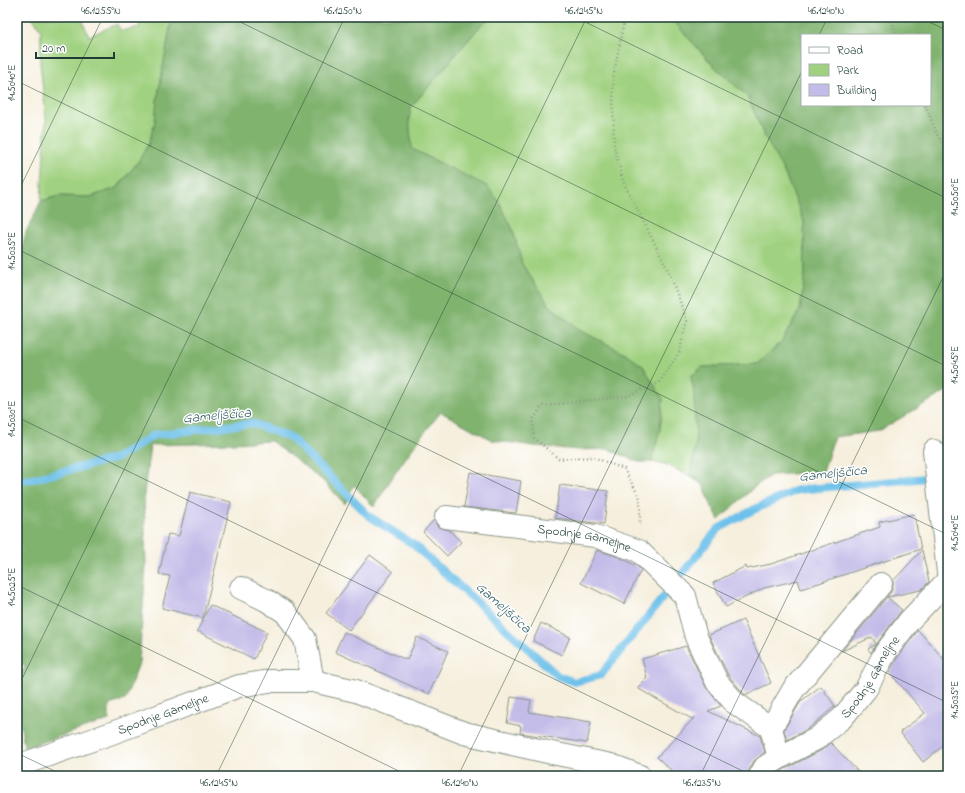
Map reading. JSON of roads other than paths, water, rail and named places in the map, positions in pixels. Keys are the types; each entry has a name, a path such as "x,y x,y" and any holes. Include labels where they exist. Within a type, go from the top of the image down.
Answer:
{"street":[{"path":"935,457 948,572"},
{"name":"Spodnje Gameljne","path":"446,517 595,536 639,551 685,596 696,637 717,682 735,703 771,728"},
{"name":"Spodnje Gameljne","path":"760,776 765,767 816,739 842,718 866,689 885,653 899,634 909,621 948,580"},
{"path":"779,758 771,728 793,690 881,584"},
{"path":"241,588 266,600 285,612 305,639 313,681"},
{"name":"Spodnje Gameljne","path":"17,766 239,686 269,681 313,681 356,691 464,733 611,765 640,776"}],"waterway":[{"name":"Gameljščica","path":"17,481 33,479 117,458 154,435 252,423 291,438 369,516 414,545 558,676 575,682 601,675 718,529 753,510 797,490 948,476"}]}
